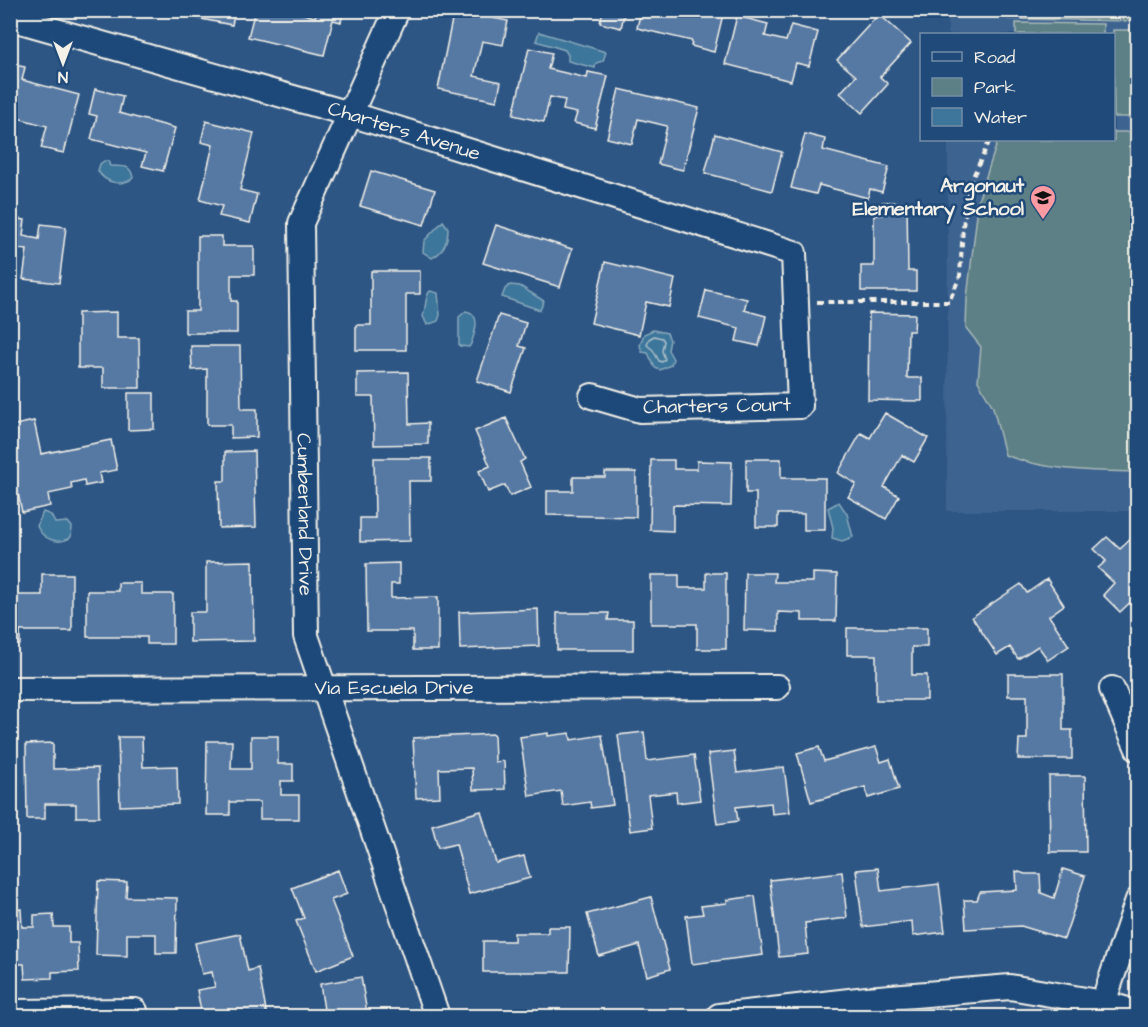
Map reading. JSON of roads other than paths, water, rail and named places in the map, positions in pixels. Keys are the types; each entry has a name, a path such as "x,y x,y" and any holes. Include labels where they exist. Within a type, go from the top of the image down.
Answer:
{"street":[{"name":"Cumberland Drive","path":"397,10 301,223 306,636 437,1017"},
{"name":"Charters Avenue","path":"10,18 350,114 794,253"},
{"name":"Charters Court","path":"592,396 640,410 800,406 794,253"},
{"name":"Via Escuela Drive","path":"10,689 777,687"},
{"path":"1112,689 1137,749"},
{"path":"1102,1010 1137,900"},
{"path":"719,1017 867,999 1010,987 1102,1010 1137,1013"},
{"path":"10,1011 135,1011"}],"water":[{"path":"539,32 606,52 603,61 596,63 595,68 568,61 565,50 536,41"},
{"path":"108,161 110,166 128,168 133,178 119,183 109,181 98,171 100,164"},
{"path":"443,221 448,228 446,242 440,253 432,258 423,252 424,241"},
{"path":"510,285 520,286 544,301 540,310 502,297 505,289"},
{"path":"430,291 438,293 440,315 438,321 427,325 423,316"},
{"path":"466,311 471,313 476,320 469,347 459,344 459,317"},
{"path":"653,330 667,333 670,340 668,350 673,359 671,365 660,370 655,368 648,353 642,352 640,345 644,334"},
{"path":"839,502 847,514 853,537 842,541 832,538 833,528 828,508"},
{"path":"43,512 51,515 55,523 68,522 72,527 71,537 56,541 47,538 39,531 37,526"}],"place":[{"name":"Argonaut Elementary School","path":"1043,221"}]}
